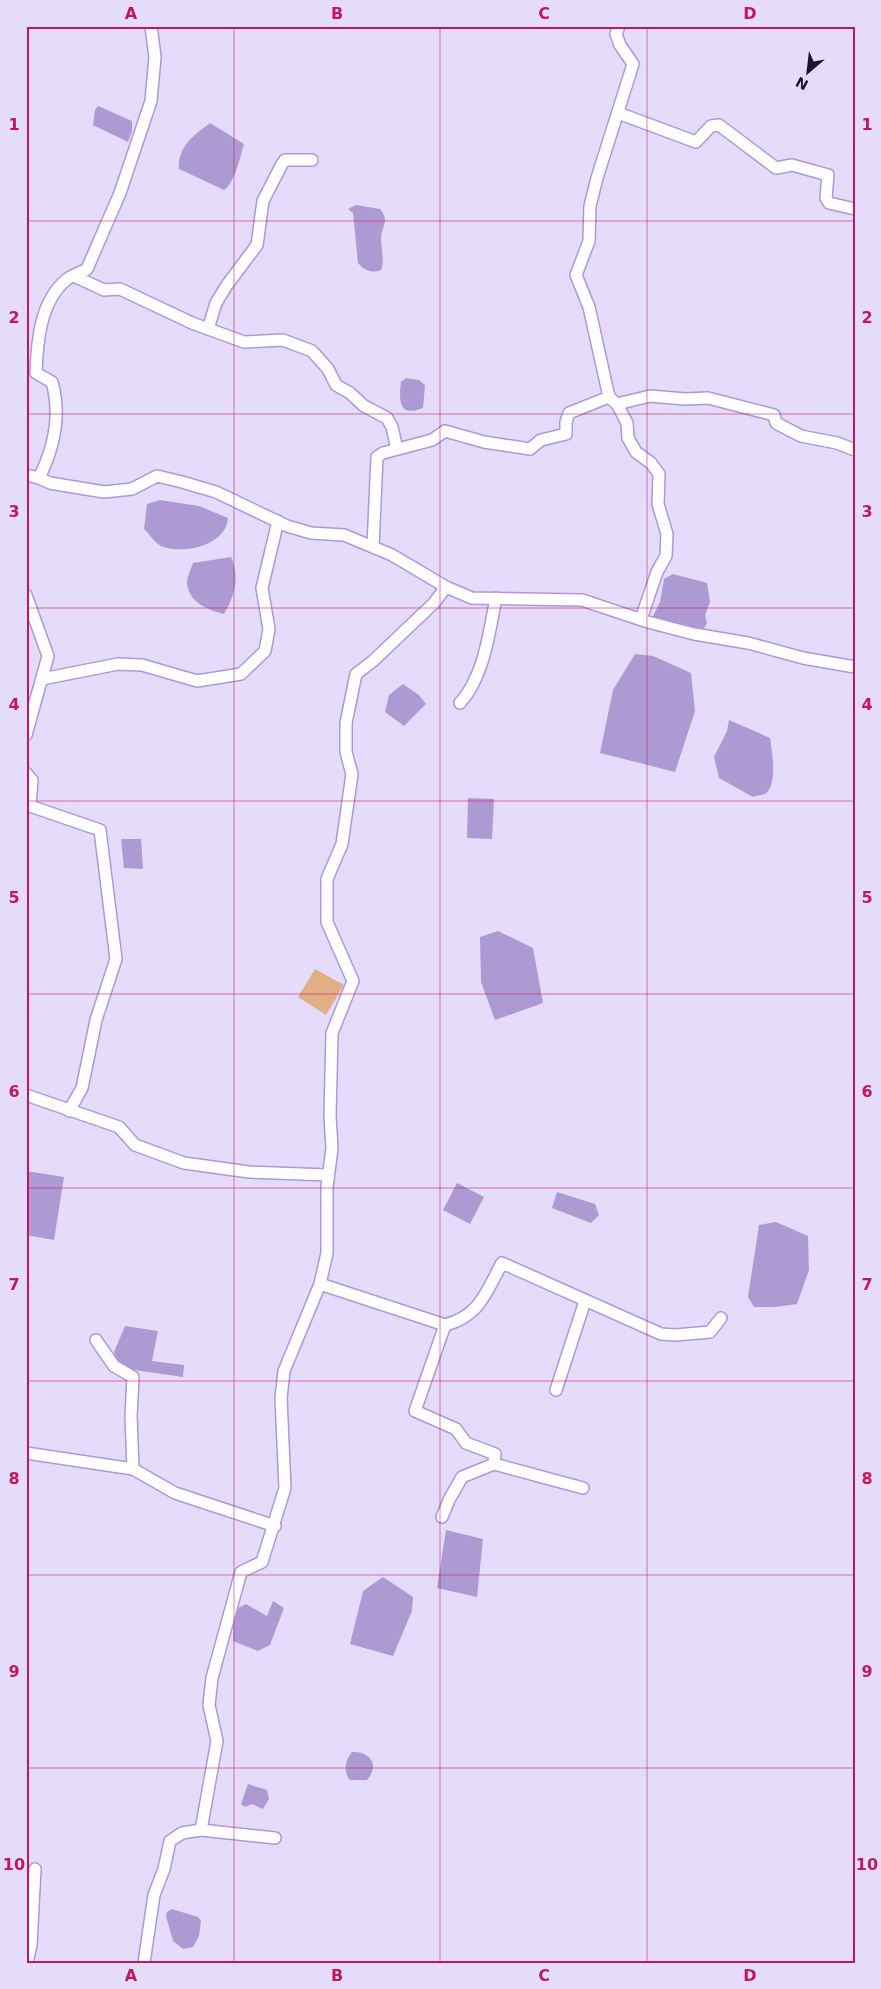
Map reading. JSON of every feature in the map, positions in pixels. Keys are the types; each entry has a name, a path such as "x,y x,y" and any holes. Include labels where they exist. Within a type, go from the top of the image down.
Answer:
{"street":[{"path":"39,478 52,444 58,410 52,382 36,373 36,351 46,310 57,289 68,278 87,269 120,193 151,101 155,57 151,26"},
{"path":"619,26 616,34 620,45 634,64 593,193 588,241 576,275 589,307 613,401 627,423 628,438 636,452 651,463 659,474 658,504 667,534 666,556 657,572 641,619"},
{"path":"618,113 696,142 711,126 718,125 776,168 792,165 828,175 826,198 829,203 855,209"},
{"path":"208,329 216,303 226,285 257,245 263,201 282,164 285,160 312,160"},
{"path":"74,276 104,290 120,289 192,323 244,342 283,340 312,351 328,369 336,385 350,393 364,406 387,418 392,427 397,449"},
{"path":"373,547 377,457 383,453 432,440 446,431 484,442 530,449 540,440 566,434 566,422 569,413 613,401 650,396 685,399 708,398 774,415 776,423 801,436 837,443 855,450"},
{"path":"26,475 39,478 50,484 104,492 132,489 157,476 216,492 278,521 311,533 344,535 392,555 446,587 472,598 582,600 694,634 748,643 802,658 855,667"},
{"path":"42,679 118,664 142,665 197,682 241,674 264,651 269,629 262,588 278,521"},
{"path":"201,1830 217,1741 209,1705 212,1678 241,1572 262,1562 275,1526 285,1488 281,1398 284,1371 320,1284 327,1253 328,1174 332,1148 330,1116 332,1033 353,981 327,922 327,879 342,844 352,774 346,752 346,724 354,682 356,674 373,661 434,602 446,587"},
{"path":"26,595 48,656 26,735"},
{"path":"460,703 472,690 484,653 496,598"},
{"path":"26,773 32,780 30,806 100,830 116,959 96,1020 82,1088 69,1112"},
{"path":"26,1095 69,1112 118,1127 135,1145 184,1163 249,1172 328,1174"},
{"path":"320,1284 445,1325 459,1322 476,1309 502,1263 661,1334 675,1335 710,1332 722,1318"},
{"path":"556,1390 585,1301"},
{"path":"445,1325 414,1411 456,1429 466,1443 495,1454 494,1464"},
{"path":"96,1340 114,1366 133,1377 131,1416 133,1469"},
{"path":"26,1453 133,1469 175,1493 275,1526"},
{"path":"442,1517 462,1477 494,1464 582,1488"},
{"path":"144,1963 154,1895 164,1869 170,1840 182,1833 201,1830 275,1838"},
{"path":"27,1963 31,1945 35,1869"}],"shaded area":[{"path":"98,106 132,121 132,131 128,142 93,125 95,110"},
{"path":"210,123 244,144 234,176 228,187 224,190 179,169 181,154 188,142"},
{"path":"356,205 380,209 385,217 381,238 383,258 381,270 368,271 358,263 353,213 348,209"},
{"path":"406,378 419,380 425,385 423,408 409,411 402,406 400,401 401,382"},
{"path":"160,500 199,506 228,518 225,528 212,542 202,546 170,549 161,546 144,529 147,504"},
{"path":"231,557 236,579 231,600 224,614 206,608 195,601 191,596 187,581 193,563"},
{"path":"673,574 707,583 710,602 705,615 707,623 703,630 651,620 660,602 664,579"},
{"path":"635,654 653,656 691,673 695,711 675,772 600,753 613,690"},
{"path":"403,684 419,695 426,704 404,726 385,712 389,695"},
{"path":"729,720 770,738 773,776 772,784 765,794 753,797 719,778 714,757 727,731"},
{"path":"468,798 494,799 492,839 467,838"},
{"path":"121,839 141,839 143,869 124,868"},
{"path":"498,931 533,948 543,1003 495,1020 481,982 480,937"},
{"path":"315,969 344,985 326,1015 298,997"},
{"path":"26,1171 64,1177 54,1240 26,1235"},
{"path":"457,1183 484,1197 470,1224 443,1210"},
{"path":"557,1192 595,1204 599,1215 591,1223 552,1208"},
{"path":"776,1222 808,1236 809,1270 797,1304 754,1307 748,1297 759,1225"},
{"path":"125,1326 158,1331 152,1361 184,1365 183,1377 121,1368 114,1352"},
{"path":"446,1530 483,1539 477,1597 437,1588"},
{"path":"383,1577 413,1597 412,1611 393,1656 350,1644 363,1591"},
{"path":"273,1601 284,1608 270,1645 258,1651 233,1641 234,1610 246,1604 267,1616"},
{"path":"352,1752 364,1754 371,1760 373,1769 367,1780 350,1780 348,1777 346,1766"},
{"path":"248,1784 267,1790 269,1799 263,1809 252,1804 245,1807 241,1804"},
{"path":"172,1909 198,1917 201,1921 199,1936 193,1947 183,1949 173,1941 166,1916 167,1912"}]}
